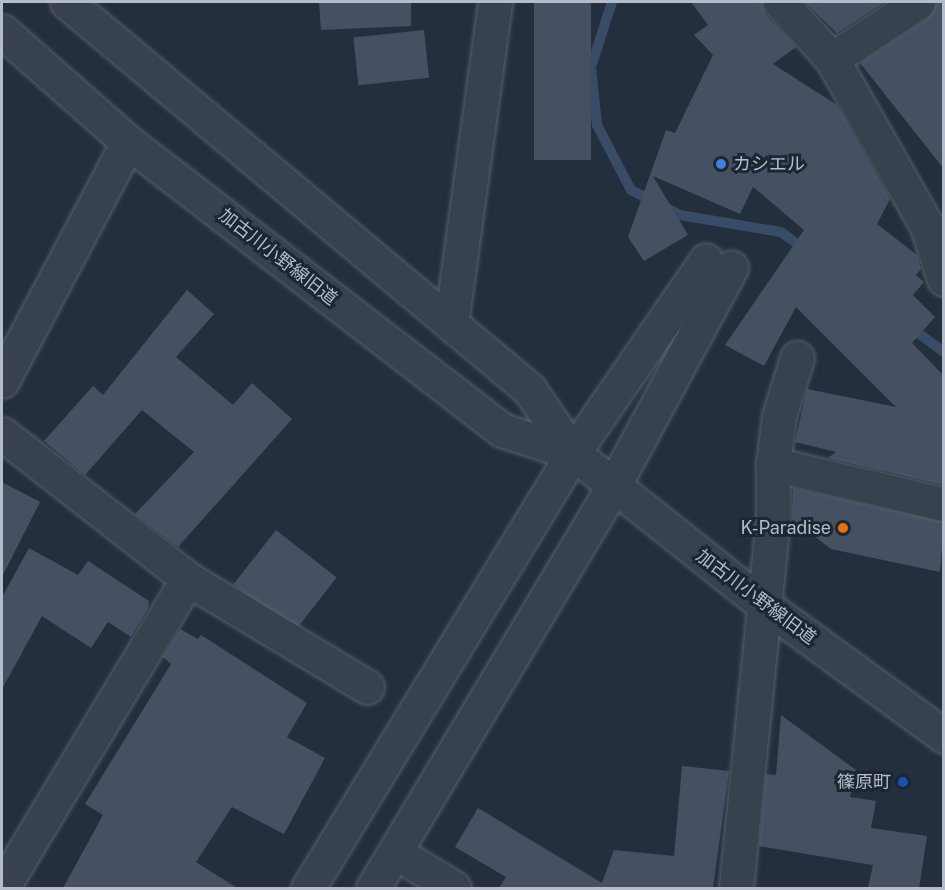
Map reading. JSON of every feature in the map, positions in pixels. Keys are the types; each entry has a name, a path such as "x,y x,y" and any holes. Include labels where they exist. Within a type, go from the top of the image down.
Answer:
{"street":[{"name":"加古川小野線旧道","path":"67,2 529,389 573,453 763,604 944,736"},
{"path":"451,324 495,2"},
{"path":"780,2 832,59 927,226 944,279"},
{"path":"832,59 918,2"},
{"name":"加古川小野線旧道","path":"2,31 128,142 502,430 573,453"},
{"path":"2,381 128,142"},
{"path":"308,888 573,453 719,264 614,485 374,888"},
{"path":"736,888 763,604 773,464 779,416 797,358"},
{"path":"2,434 188,579 367,687"},
{"path":"773,464 944,504"},
{"path":"2,888 188,579"},
{"path":"395,852 454,888"}],"building":[{"path":"319,2 411,2 411,26 321,30"},
{"path":"534,2 591,2 591,160 534,160"},
{"path":"691,2 762,2 766,15 796,47 773,64 837,105 890,199 877,224 917,255 921,269 916,275 924,282 913,295 935,317 912,343 944,376 944,485 828,458 836,452 795,442 807,389 896,407 796,307 764,366 725,345 804,230 753,187 740,214 653,176 688,235 644,261 628,237 666,130 675,133 713,55 694,35 708,25"},
{"path":"805,2 885,2 837,33"},
{"path":"937,2 944,2 944,169 860,63 928,18"},
{"path":"424,30 429,78 358,85 353,37"},
{"path":"187,290 214,314 176,357 233,405 252,383 292,419 178,547 135,514 194,452 142,410 85,475 44,441 93,386 103,395"},
{"path":"2,482 40,502 2,577"},
{"path":"793,488 944,522 940,572 831,549 792,519"},
{"path":"276,530 337,577 294,632 234,584"},
{"path":"29,548 78,575 88,561 149,601 148,609 131,637 108,622 91,648 42,616 2,689 2,597"},
{"path":"180,629 198,639 201,635 307,703 287,737 325,758 284,834 232,807 196,862 237,888 63,888 103,815 85,804 171,664 163,657"},
{"path":"781,715 856,770 850,797 876,801 871,828 927,836 919,888 868,888 873,865 759,846 766,774 776,775"},
{"path":"682,766 729,771 713,888 499,888 506,877 455,847 478,808 602,883 614,850 674,856"}],"waterway":[{"path":"612,2 591,67 597,125 631,190 680,215 781,232 806,250"},
{"path":"910,327 944,352"}],"place":[{"name":"カシエル","path":"721,164"},
{"name":"K-Paradise","path":"843,528"},
{"name":"篠原町","path":"903,782"}]}
